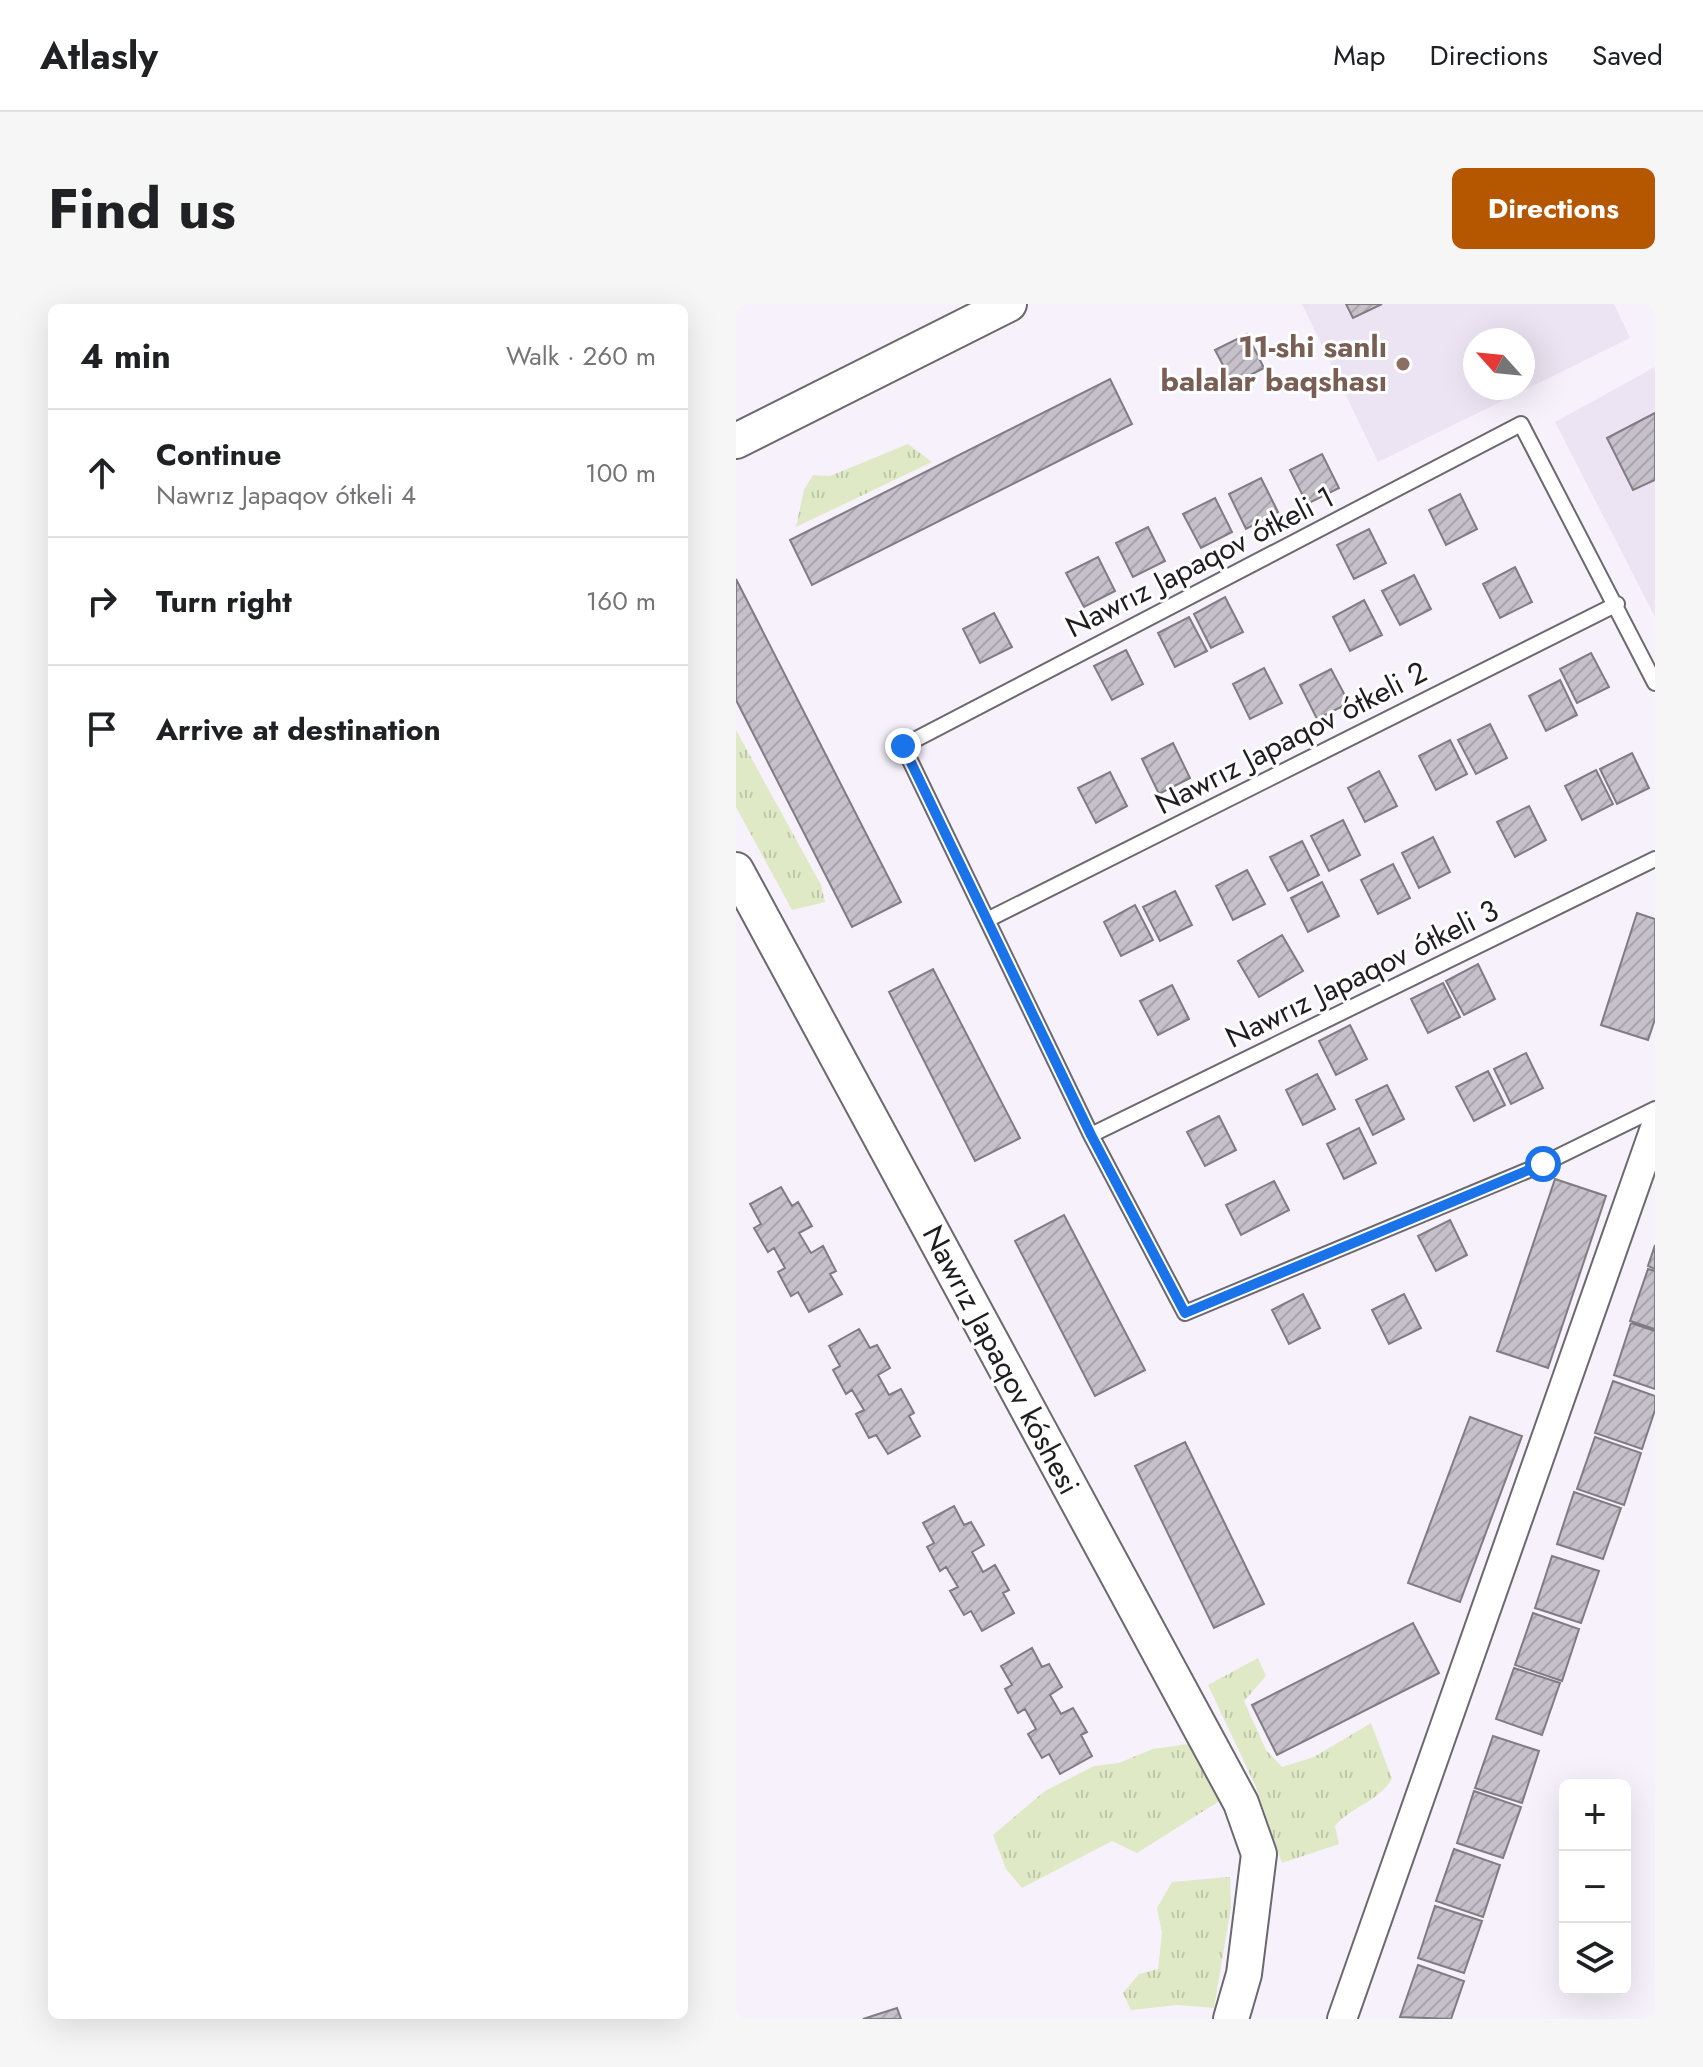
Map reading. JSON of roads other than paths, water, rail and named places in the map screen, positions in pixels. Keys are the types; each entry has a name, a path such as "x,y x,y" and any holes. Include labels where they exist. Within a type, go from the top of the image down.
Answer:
{"street":[{"path":"736,441 1009,304"},
{"name":"Nawrız Japaqov kóshesi","path":"736,870 1241,1803 1259,1854 1244,1974 1231,2019"},
{"path":"1342,2019 1655,1128"}],"lane":[{"name":"Nawrız Japaqov ótkeli 1","path":"989,919 903,746 1521,424 1617,604"},
{"path":"1617,604 1655,683"},
{"name":"Nawrız Japaqov ótkeli 2","path":"989,919 1617,604"},
{"name":"Nawrız Japaqov ótkeli 3","path":"1091,1135 1655,859"},
{"path":"989,919 1091,1135 1185,1313 1543,1164 1655,1109"}],"place":[{"name":"11-shi sanlı balalar baqshası","path":"1403,364"}]}
